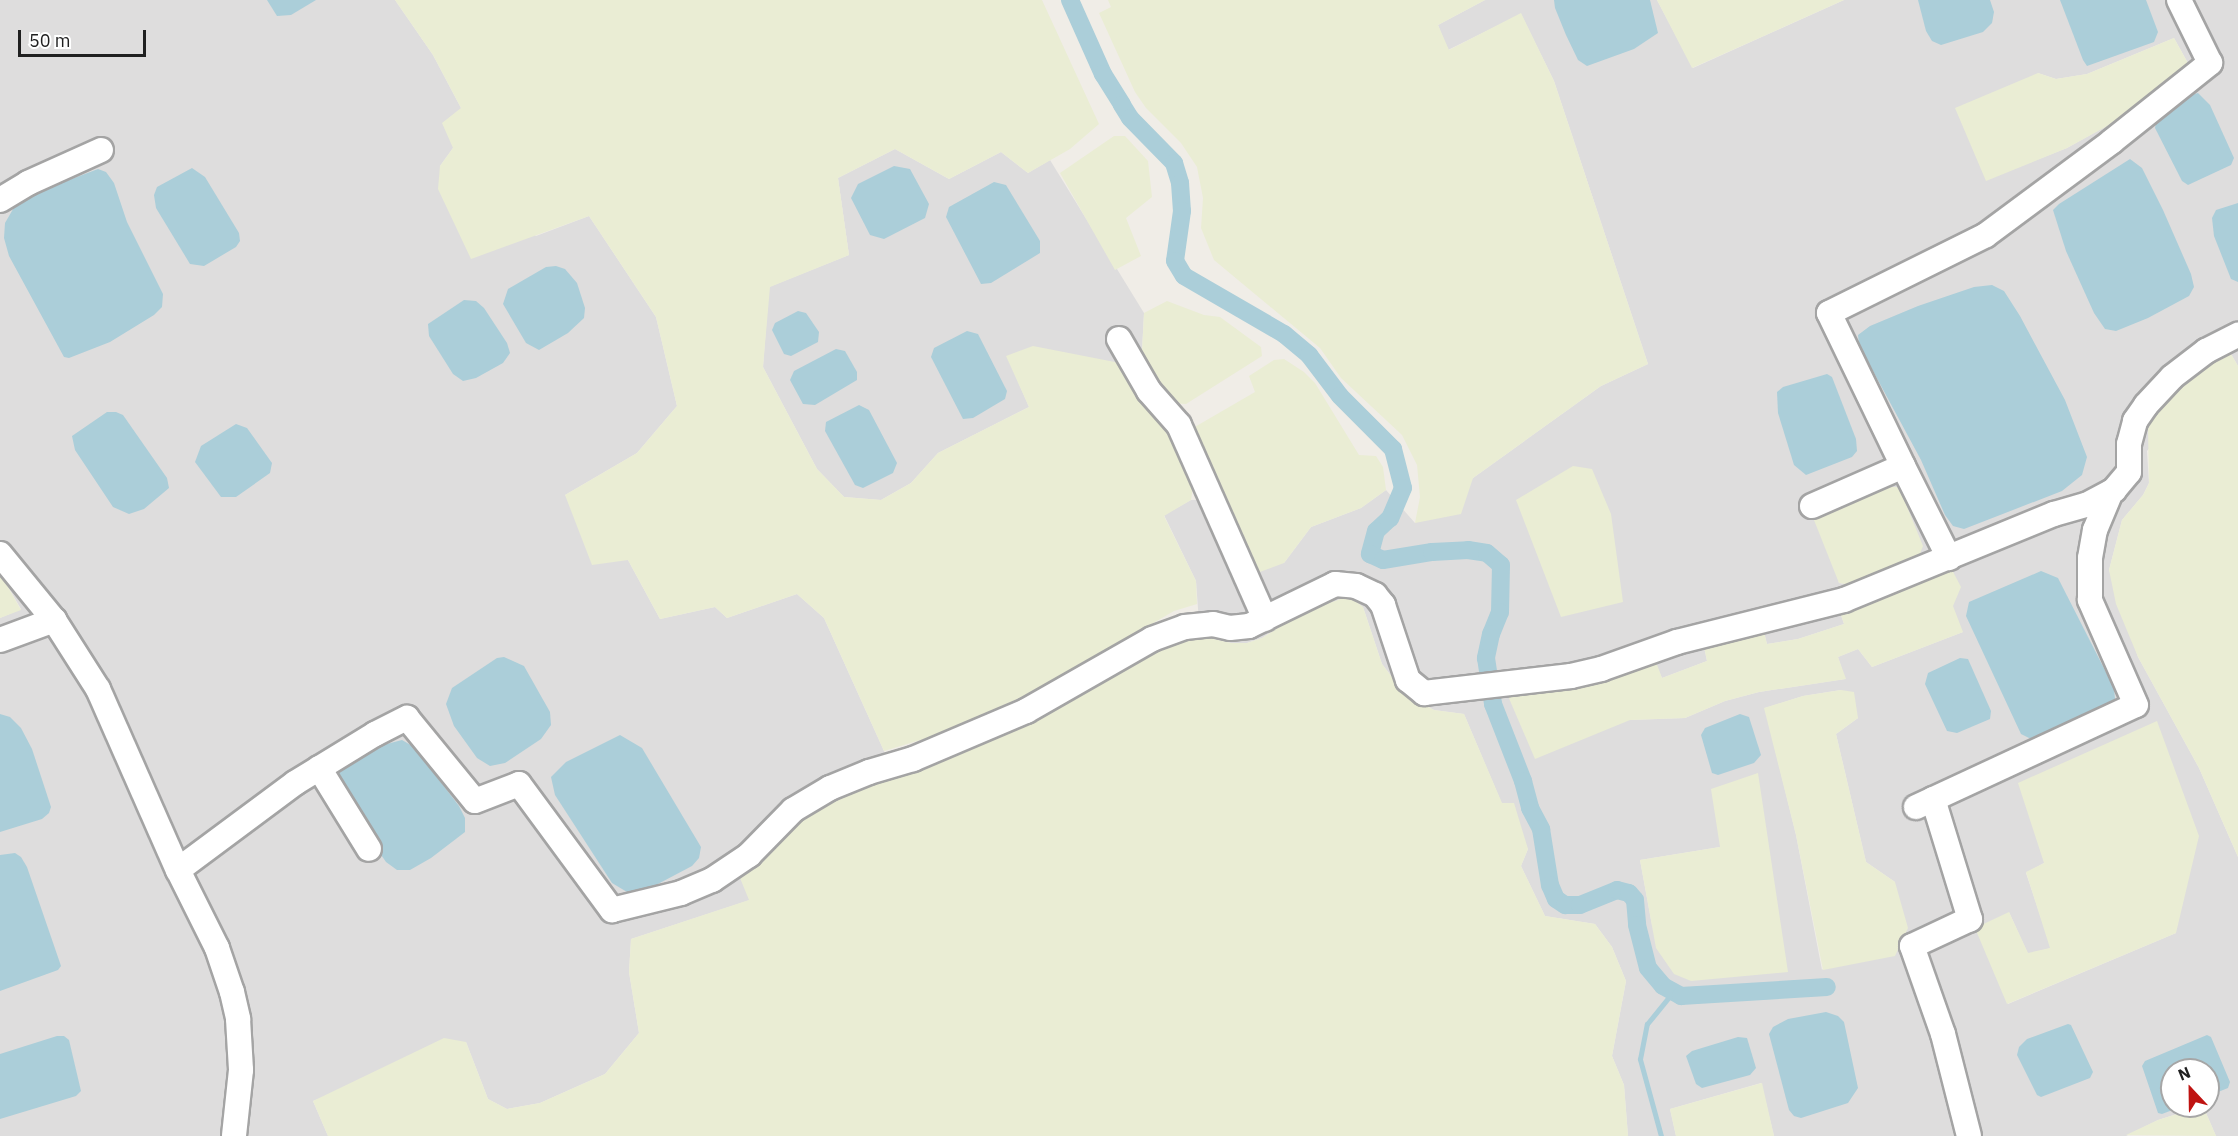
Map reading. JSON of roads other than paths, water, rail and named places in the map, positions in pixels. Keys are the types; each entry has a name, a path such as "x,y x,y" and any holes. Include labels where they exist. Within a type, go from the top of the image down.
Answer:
{"street":[{"path":"1949,558 1829,313 1986,235 2111,142 2210,63 2179,0"},
{"path":"0,200 28,183 101,150"},
{"path":"178,870 319,768 375,734 407,718 475,801 519,784 612,910 681,893 712,880 749,855 793,810 830,788 869,772 913,759 1007,719 1062,692 1152,639 1185,627 1213,624 1230,628 1249,626 1335,584 1356,586 1375,595 1383,604 1408,680 1424,693 1571,676 1601,669 1677,642 1844,600 2054,514 2086,505 2111,492 2124,481 2129,472 2129,444 2135,421 2146,405 2172,377 2206,351 2238,335"},
{"path":"1119,339 1149,392 1179,425 1265,619"},
{"path":"1812,506 1903,466"},
{"path":"1970,1136 1943,1034 1912,946 1970,919 1924,803 2136,705 2090,600 2090,558 2095,530 2111,492"},
{"path":"0,554 54,620 98,689 178,870 218,948 232,992 237,1019 240,1070 234,1136"},
{"path":"0,640 54,620"},
{"path":"319,768 369,849"}],"water":[{"path":"267,0 316,0 291,15 277,16"},
{"path":"1554,0 1650,0 1658,33 1634,49 1587,66 1578,60 1555,8"},
{"path":"1918,0 1990,0 1994,12 1992,23 1983,32 1941,45 1932,41 1926,31"},
{"path":"2060,0 2146,0 2158,32 2154,42 2087,66"},
{"path":"2198,93 2210,105 2234,158 2231,165 2188,185 2182,181 2155,128 2156,123 2188,96"},
{"path":"2130,159 2142,168 2163,210 2191,274 2194,287 2189,296 2148,318 2116,331 2105,329 2094,313 2066,251 2053,210"},
{"path":"894,166 910,169 929,204 925,218 884,239 870,235 851,198 858,184"},
{"path":"192,168 205,177 239,233 240,241 236,247 204,266 190,264 156,208 154,195 157,187"},
{"path":"98,169 106,172 114,183 127,222 163,294 162,307 154,315 110,342 69,358 64,357 9,256 4,238 5,223 16,204 32,194"},
{"path":"994,182 1006,185 1040,241 1040,253 991,283 981,284 946,217 949,207"},
{"path":"2238,203 2238,282 2231,279 2214,236 2212,218 2216,210"},
{"path":"556,266 565,269 577,283 585,308 584,318 568,333 539,350 526,343 503,304 508,289 546,267"},
{"path":"1992,285 2004,291 2020,316 2065,400 2087,457 2082,475 2062,491 1964,529 1953,526 1945,515 1921,460 1859,345 1858,335 1870,326 1918,306 1974,287"},
{"path":"464,300 476,301 484,308 507,343 510,353 503,363 476,378 463,381 453,374 429,336 428,324"},
{"path":"798,311 806,313 819,332 818,342 791,356 784,354 772,330 775,323"},
{"path":"967,331 978,334 1007,391 1005,399 973,418 963,419 931,357 934,348"},
{"path":"836,349 845,351 857,372 857,380 815,405 803,404 790,380 794,371"},
{"path":"1827,374 1832,377 1856,439 1857,451 1852,457 1806,475 1794,465 1778,413 1777,392 1783,387"},
{"path":"859,405 869,410 897,463 893,473 863,488 855,485 825,431 826,422"},
{"path":"107,412 123,415 167,478 169,488 144,509 129,514 113,507 75,450 72,436"},
{"path":"236,424 247,428 272,463 270,473 236,497 221,497 195,462 201,446"},
{"path":"2041,571 2058,578 2114,688 2115,699 2107,709 2037,738 2029,738 2021,734 1966,616 1969,602"},
{"path":"504,657 524,666 550,712 551,725 541,739 505,763 490,766 477,758 454,726 446,704 452,688 497,658"},
{"path":"1960,658 1968,659 1991,711 1990,719 1957,733 1947,731 1925,684 1928,673"},
{"path":"0,714 10,717 21,728 32,749 51,807 49,813 42,819 0,832"},
{"path":"1740,714 1749,717 1761,755 1754,763 1718,775 1712,773 1701,735 1705,728"},
{"path":"620,735 642,748 701,847 699,858 692,866 656,885 627,892 612,883 555,795 551,777 566,762"},
{"path":"402,740 414,747 459,806 465,818 465,832 431,858 410,870 397,870 386,862 336,790 334,778 349,762 383,745"},
{"path":"15,853 21,857 27,867 61,966 58,970 0,991 0,855"},
{"path":"1826,1012 1838,1016 1844,1022 1858,1088 1848,1103 1801,1118 1794,1116 1789,1110 1769,1034 1773,1027 1788,1019"},
{"path":"2068,1024 2071,1025 2093,1072 2090,1078 2041,1097 2037,1095 2017,1055 2019,1047 2027,1039"},
{"path":"2207,1035 2211,1037 2220,1058 2160,1058 2160,1114 2142,1066 2145,1061"},
{"path":"57,1036 64,1036 69,1040 81,1091 76,1096 0,1119 0,1054"},
{"path":"1738,1037 1747,1038 1756,1068 1750,1075 1702,1088 1696,1084 1686,1056 1692,1051"},
{"path":"2220,1058 2230,1082 2228,1088 2220,1091"}],"waterway":[{"path":"1070,0 1103,74 1130,118 1174,163 1180,183 1182,211 1175,261 1184,276 1284,334 1309,355 1340,396 1393,449 1403,488 1390,518 1376,531 1370,554 1383,560 1432,552 1468,550 1487,553 1501,565 1500,612 1491,634 1486,658 1493,704 1523,781 1530,808 1541,829 1550,885 1556,899 1565,905 1580,905 1617,890 1629,893 1635,900 1637,925 1648,968 1663,986 1681,996 1827,987"},
{"path":"1661,1136 1640,1059 1647,1024 1673,992"}]}
